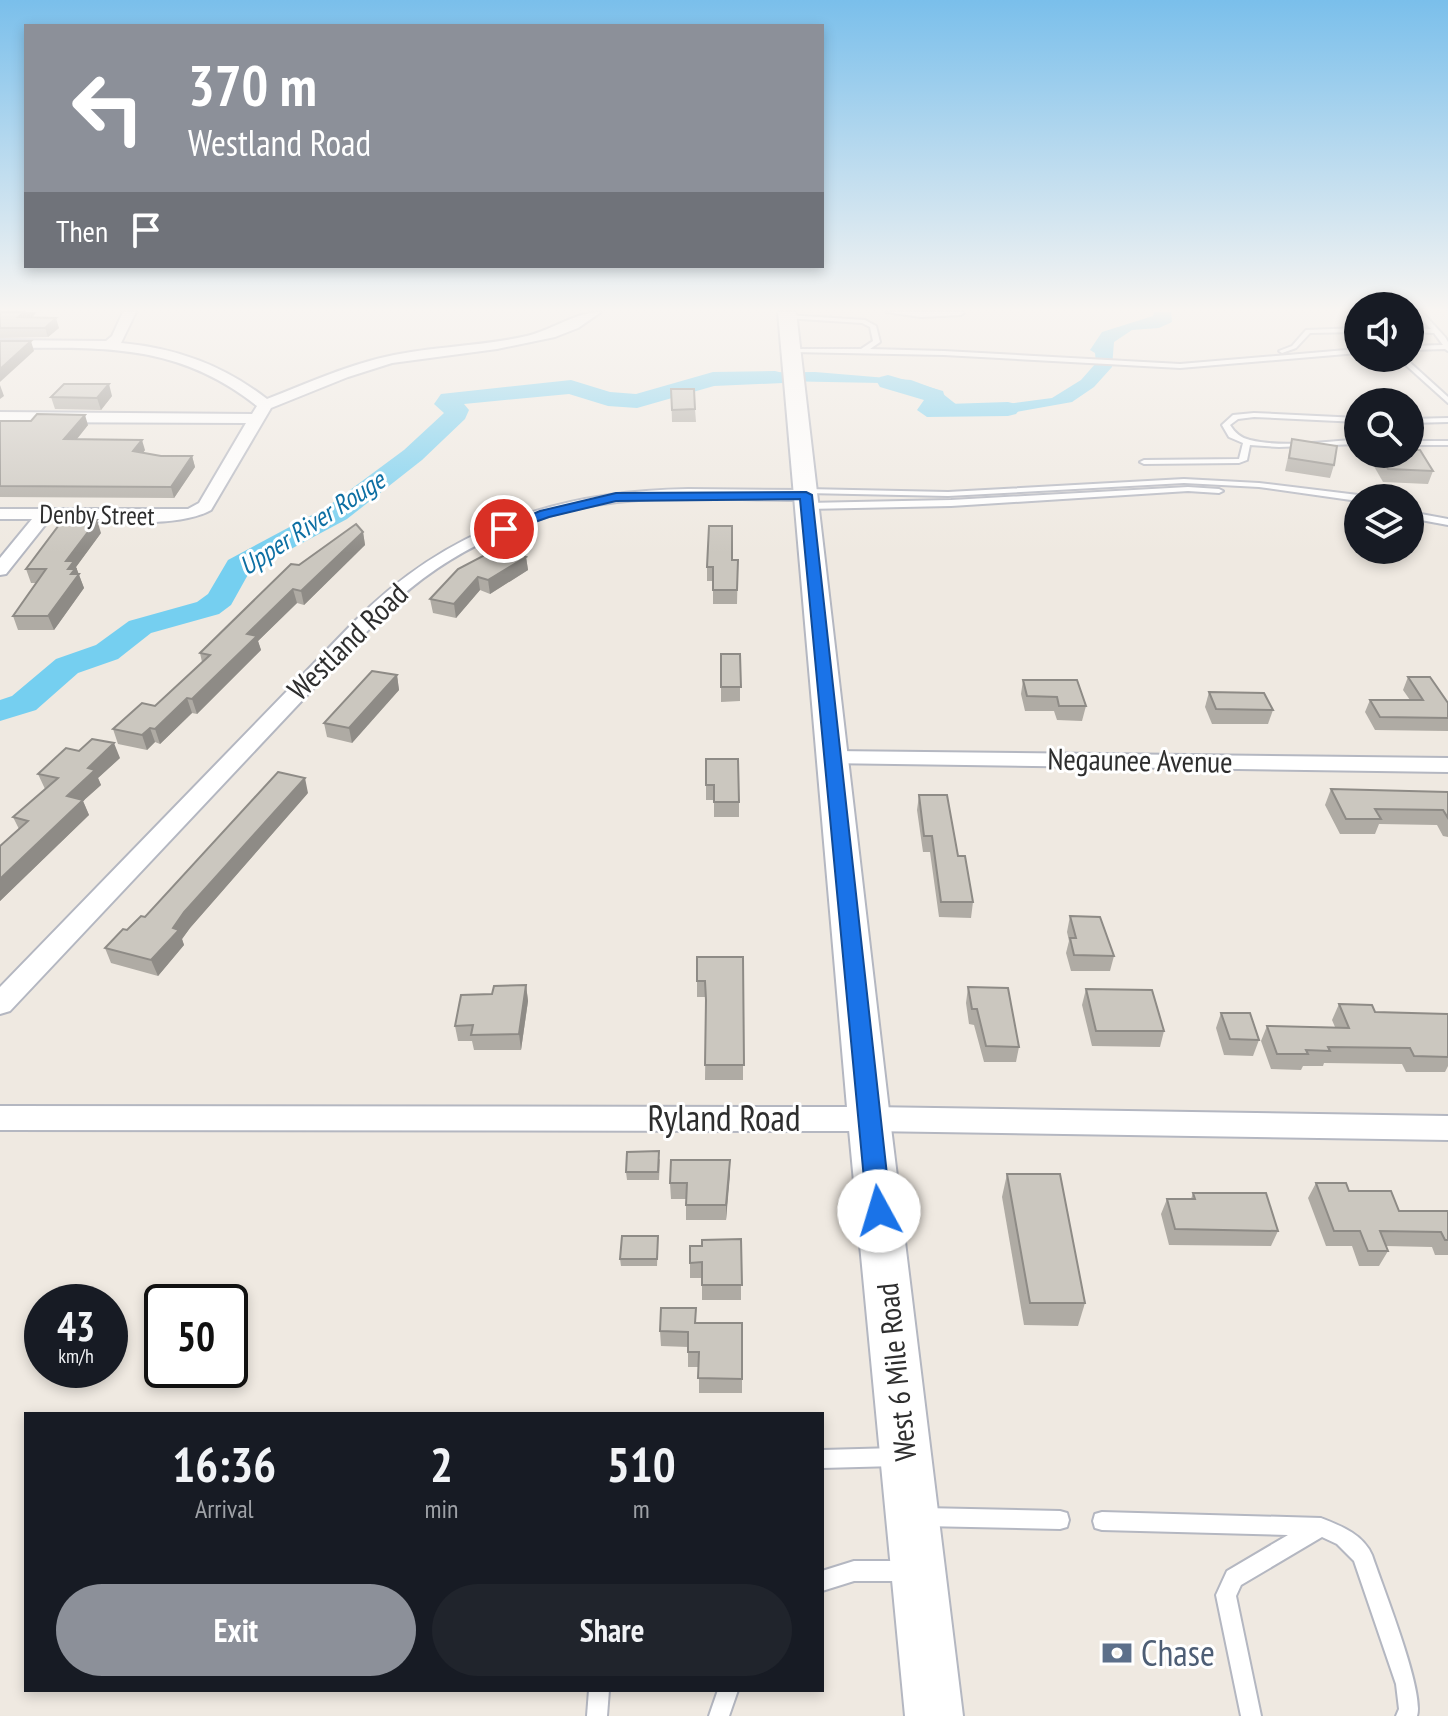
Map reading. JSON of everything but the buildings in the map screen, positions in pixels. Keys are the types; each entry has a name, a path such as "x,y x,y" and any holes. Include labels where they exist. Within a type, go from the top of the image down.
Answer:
{"main road":[{"name":"West 6 Mile Road","path":"795,392 869,1119 934,1716"}],"street":[{"path":"249,392 261,412"},
{"path":"0,417 261,412 296,392"},
{"name":"Denby Street","path":"0,514 176,516 193,513 205,506 261,412"},
{"name":"Westland Road","path":"0,1004 361,626 402,587 428,568 529,519 616,497 806,498"},
{"path":"0,570 45,514"},
{"name":"Negaunee Avenue","path":"832,758 1448,765"},
{"name":"Ryland Road","path":"0,1118 869,1119 1448,1128"}],"lane":[{"path":"1344,419 1254,415 1236,417 1226,425 1232,435 1247,442 1279,445 1344,443"},
{"path":"1424,421 1448,420"},
{"path":"1144,462 1243,460 1247,442"},
{"path":"1424,443 1448,443"},
{"path":"1179,462 1186,485"},
{"path":"806,498 950,499 1186,485 1259,485 1344,496"},
{"path":"1186,485 1344,505"},
{"path":"806,498 950,499"},
{"path":"1424,509 1448,513"},
{"path":"1424,518 1448,522"},
{"path":"824,1459 907,1457"},
{"path":"913,1517 1060,1520"},
{"path":"1102,1521 1321,1527 1344,1537 1362,1555 1406,1684 1409,1711 1406,1716"},
{"path":"1251,1716 1226,1595 1234,1578 1321,1527"},
{"path":"824,1580 854,1571 919,1571"},
{"path":"597,1716 599,1692"},
{"path":"719,1716 727,1692"}],"water":[{"path":"916,392 941,392 957,405 978,408 1052,398 1062,392 1087,392 1072,402 999,415 962,414 945,403"}],"waterway":[{"name":"Upper River Rouge","path":"0,711 24,703 67,666 107,652 140,627 208,608 220,599 238,566 337,513 413,455 457,414 457,410 446,404 449,399 519,392"},
{"name":"Upper River Rouge","path":"587,392 608,399 637,401 668,392"},
{"name":"Upper River Rouge","path":"922,392 935,396 936,404 929,410 935,412 1008,409"}],"place":[{"name":"Chase","path":"1117,1653"}],"route":[{"path":"504,529 545,514 616,497 806,495 879,1211"}]}
